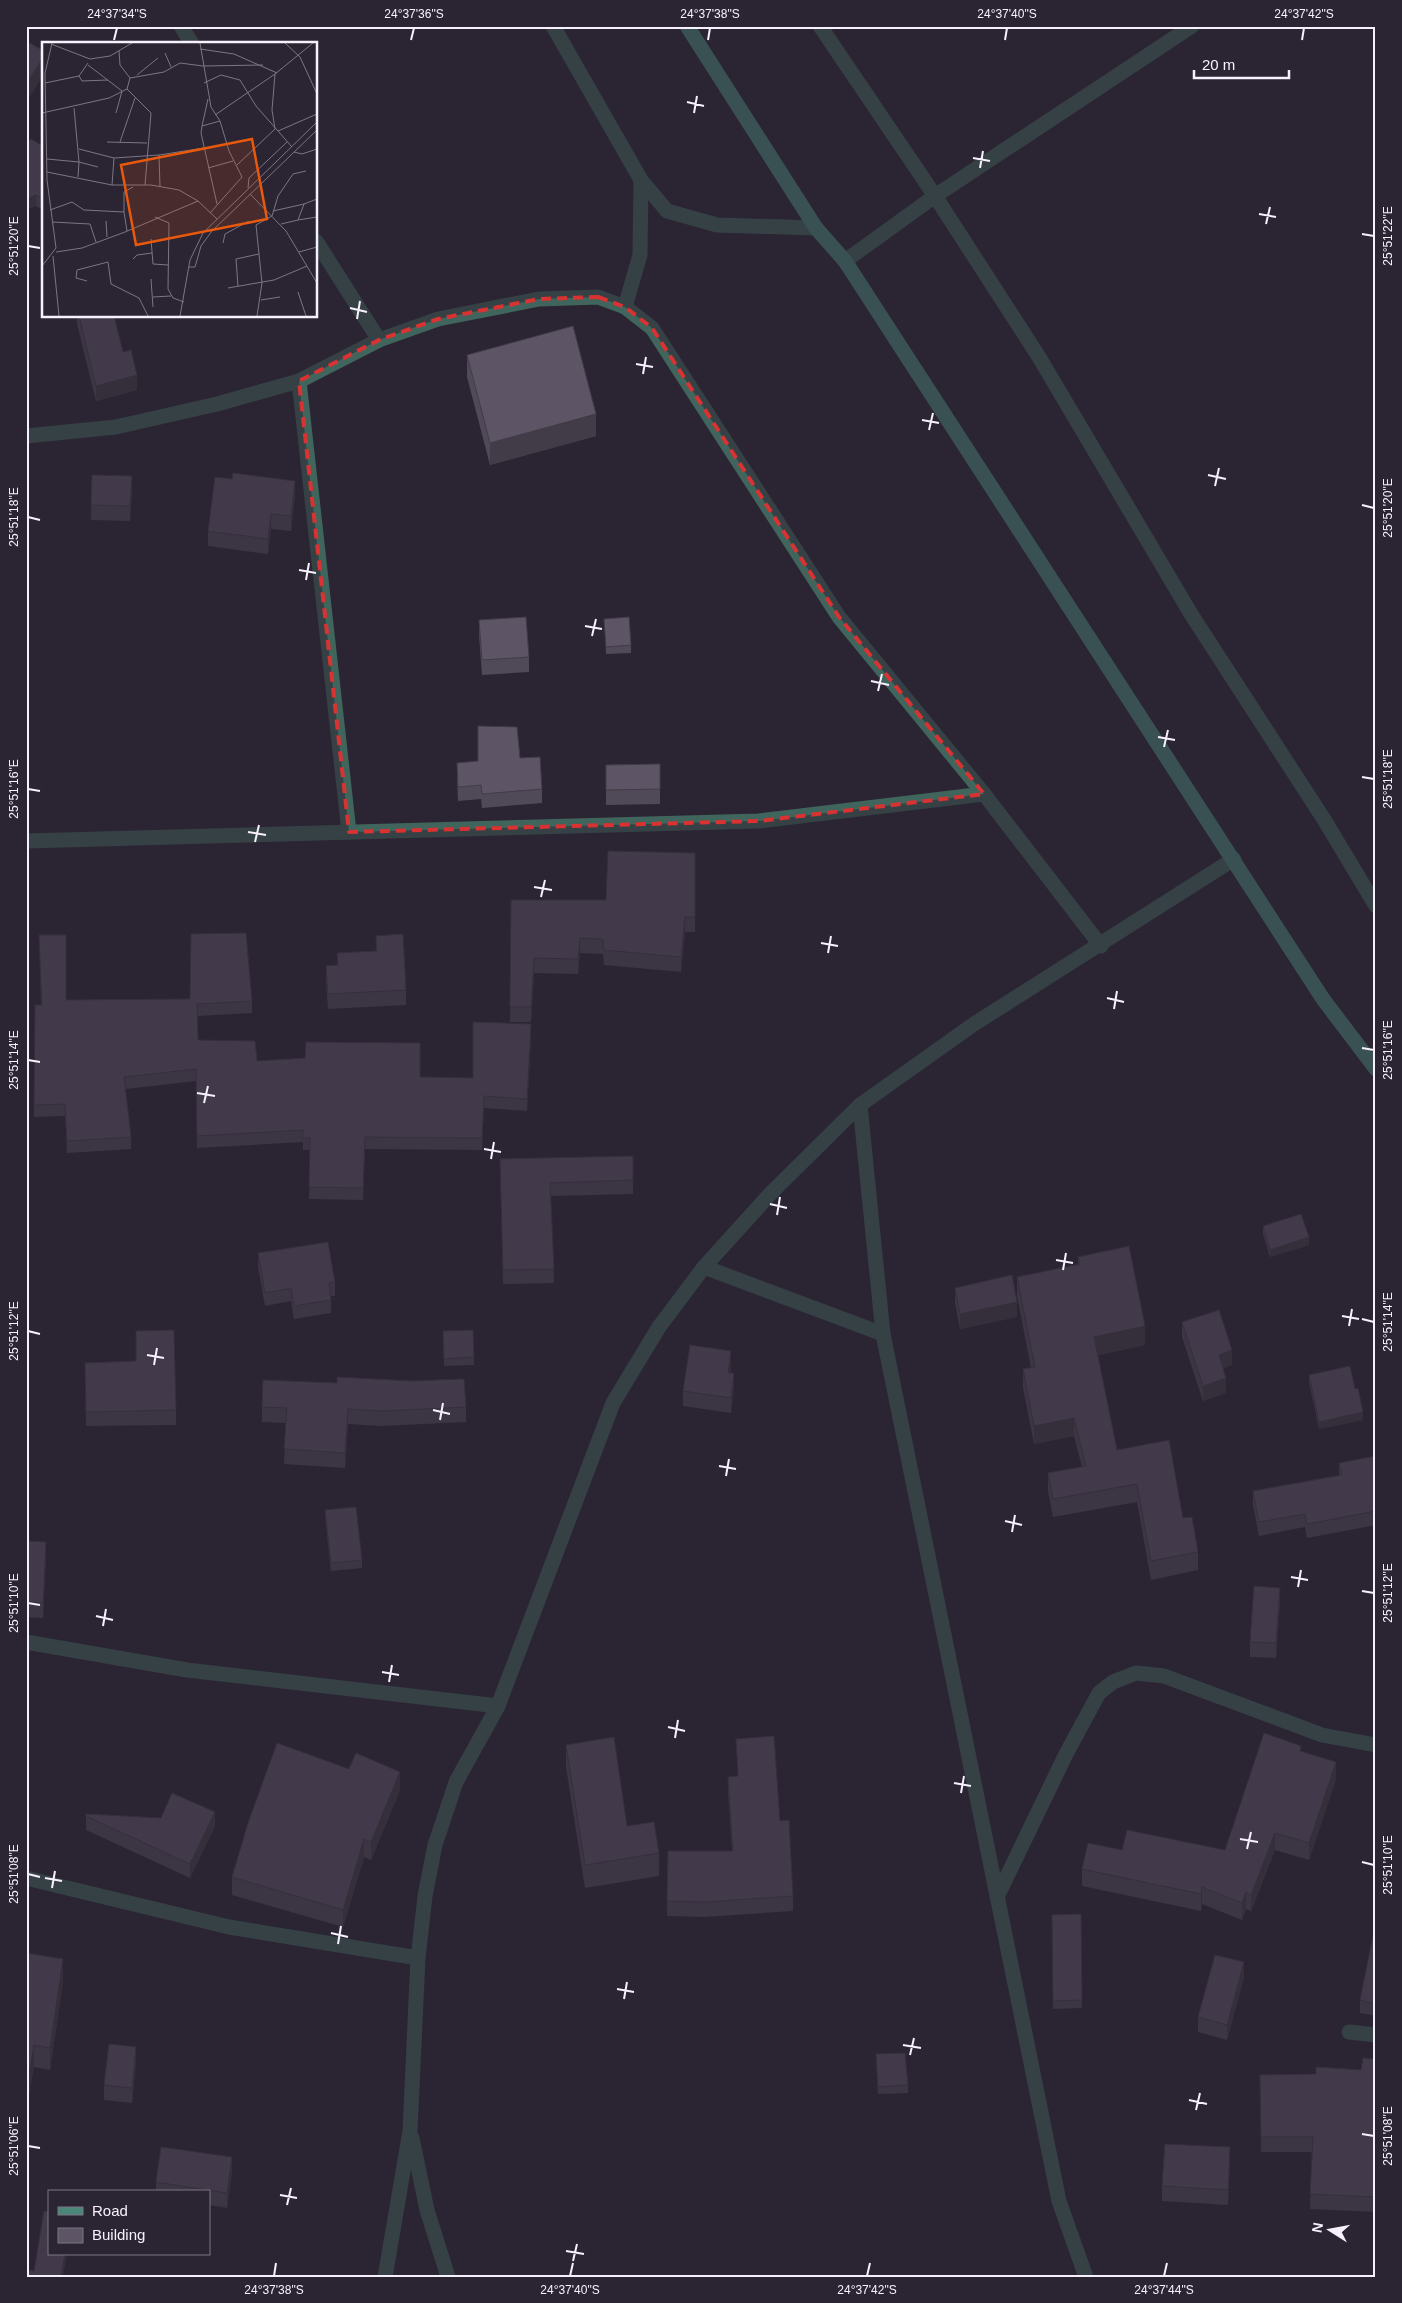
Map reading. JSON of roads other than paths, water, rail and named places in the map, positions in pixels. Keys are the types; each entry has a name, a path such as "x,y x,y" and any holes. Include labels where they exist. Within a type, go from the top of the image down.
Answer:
{"main road":[{"path":"687,26 816,228 845,261 1323,999 1376,1069"}],"street":[{"path":"181,26 191,42"},
{"path":"553,26 641,180 667,211 717,225 816,228"},
{"path":"820,26 935,196 1039,357 1191,614 1325,821 1376,906"},
{"path":"845,261 935,196 1192,26"},
{"path":"625,307 640,255 641,180"},
{"path":"318,244 379,340"},
{"path":"26,436 116,427 216,404 300,381 379,340 438,319 539,298 598,297 625,307 652,328 839,617 984,794 1101,946"},
{"path":"300,381 349,832"},
{"path":"26,841 759,820 984,794"},
{"path":"385,2277 410,2131 418,1958 425,1896 435,1845 456,1782 498,1706 613,1403 659,1327 704,1267 771,1193 860,1105 974,1024 1101,946 1234,859"},
{"path":"860,1105 883,1334 1058,2201 1086,2277"},
{"path":"704,1267 883,1334"},
{"path":"26,1642 187,1670 498,1706"},
{"path":"997,1897 1066,1754 1098,1693 1113,1682 1136,1673 1164,1676 1322,1735 1376,1745"},
{"path":"26,1878 230,1927 418,1958"},
{"path":"1348,2032 1376,2035"},
{"path":"410,2131 427,2210 448,2277"}]}
